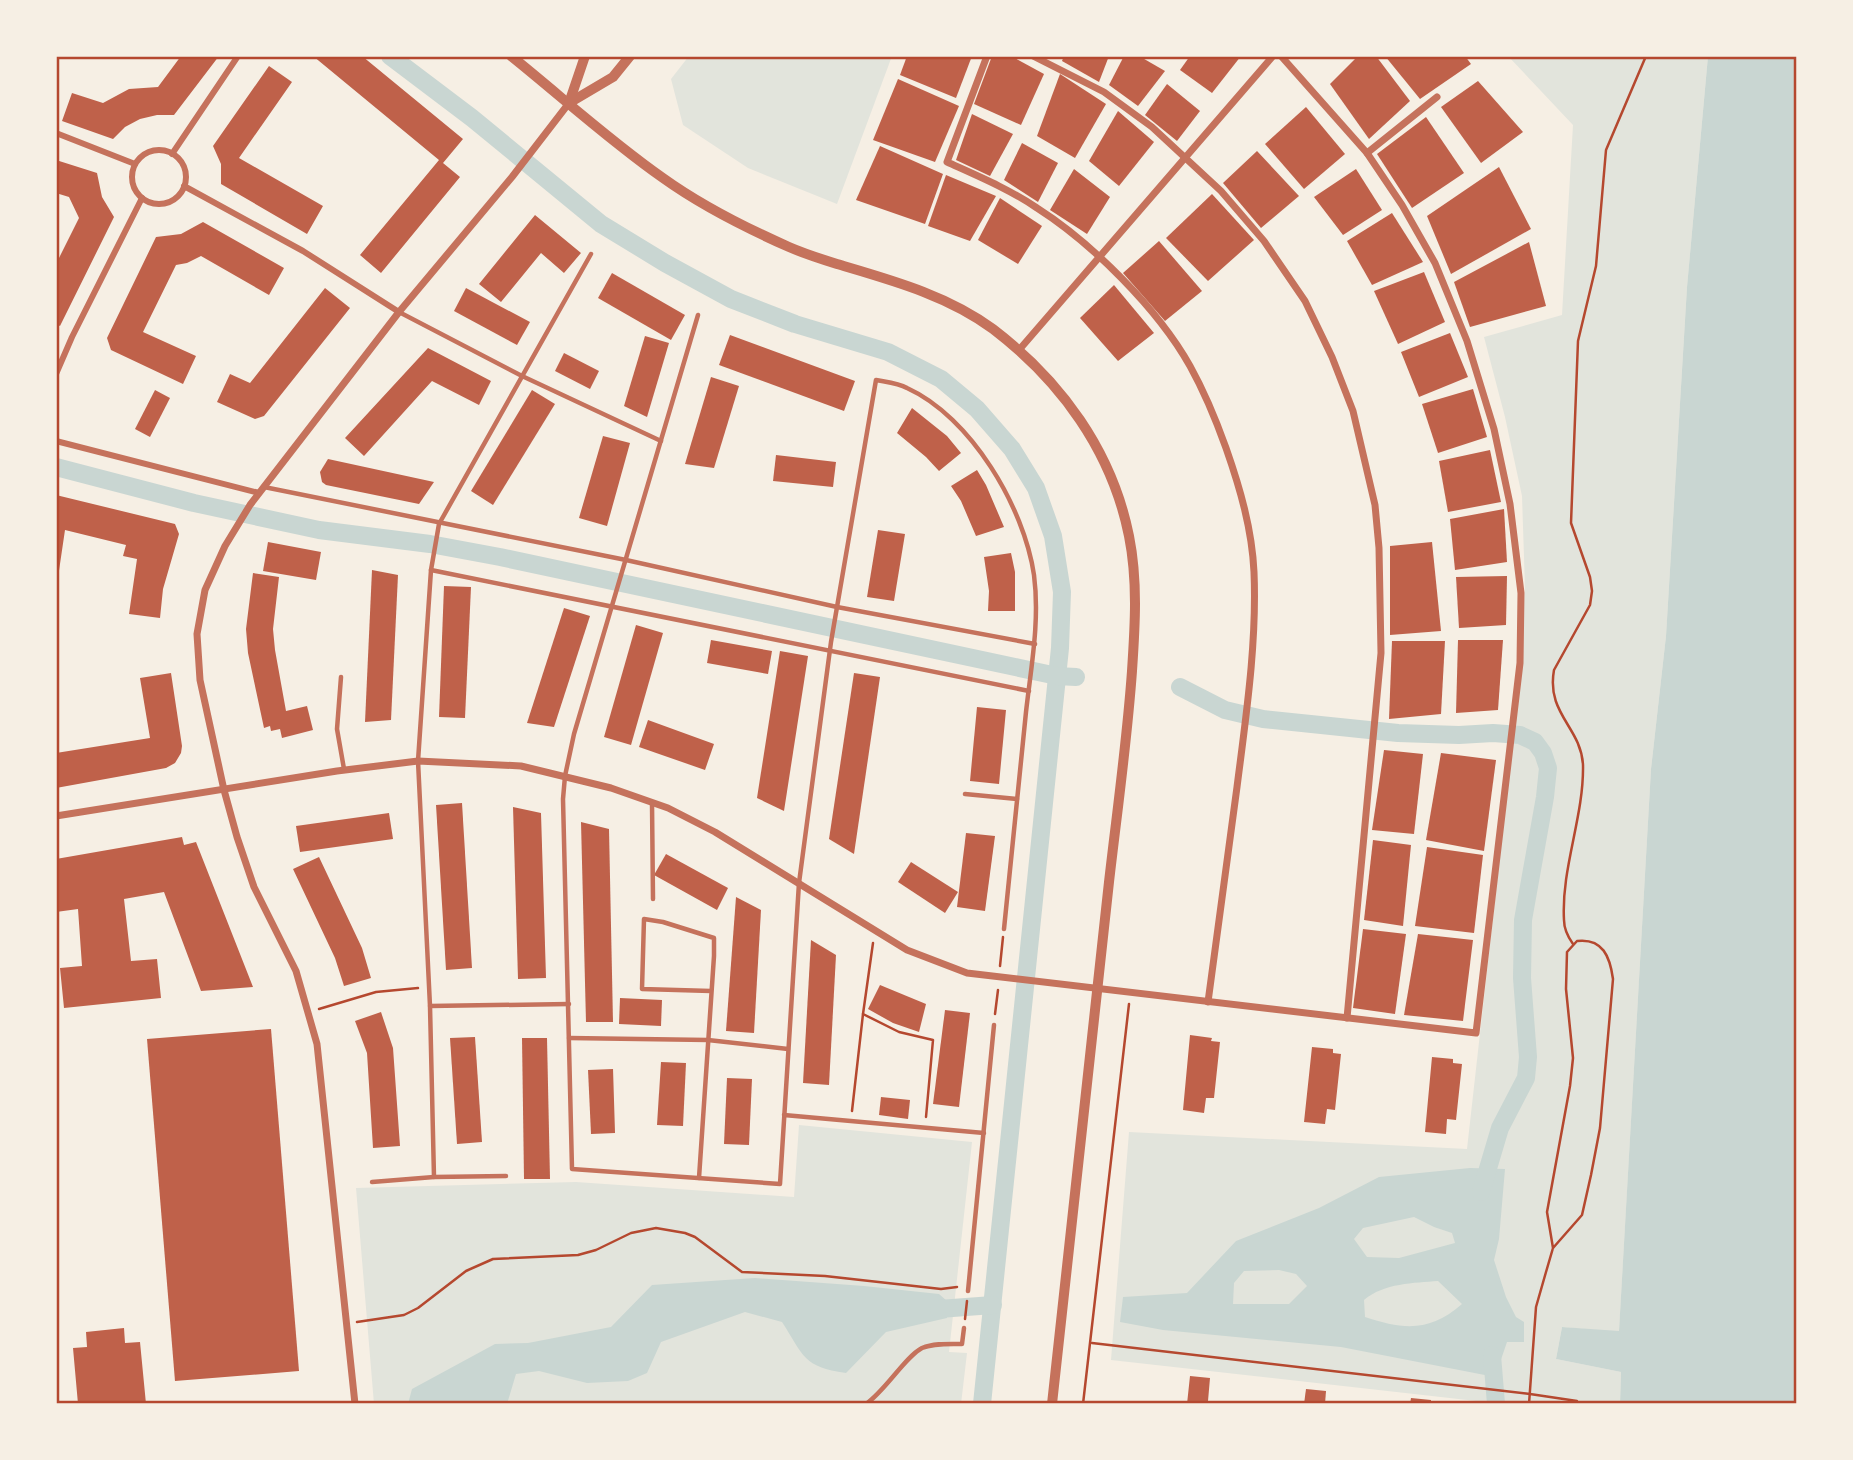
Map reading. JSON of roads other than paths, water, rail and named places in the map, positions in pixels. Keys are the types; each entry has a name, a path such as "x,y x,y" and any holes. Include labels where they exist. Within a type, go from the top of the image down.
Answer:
{"street":[{"path":"172,154 237,56"},
{"path":"510,56 666,180 738,223 796,250 916,289 953,305 988,326 1047,376 1070,403 1100,453 1122,512 1135,574 1135,621 1129,709 1052,1404"},
{"path":"355,1404 317,1044 296,971 254,887 237,837 200,680 197,634 205,590 225,546 250,505 399,312 538,145 569,103 585,56"},
{"path":"569,103 613,77 630,56"},
{"path":"987,56 947,162 1002,187 1039,209 1099,257 1158,322 1189,364 1211,408 1248,520 1254,570 1254,627 1248,697 1208,1002"},
{"path":"1033,56 1104,92 1152,127 1221,191 1264,241 1304,301 1332,357 1353,411 1375,505 1379,548 1381,653 1347,1018"},
{"path":"1019,350 1273,56"},
{"path":"56,816 418,761 521,766 565,776 667,808 715,832 907,950 967,973 1476,1033 1520,663 1521,593 1510,504 1494,429 1467,341 1436,263 1367,153 1281,56"},
{"path":"1367,153 1437,97"},
{"path":"56,133 135,164"},
{"path":"162,149 172,154 177,156 185,170 184,186 177,197 166,203 154,203 142,198 135,188 132,176 135,164 146,152 162,149"},
{"path":"184,186 303,251 399,312"},
{"path":"56,374 142,198"},
{"path":"56,442 262,490"}],"lane":[{"path":"434,1177 430,1006 418,761 432,557 439,524 592,254"},
{"path":"399,312 522,376 661,440"},
{"path":"698,315 574,734 565,776 563,799 572,1169 780,1184 799,883 831,642 876,380 906,387 931,402 981,452 1012,503 1034,574 1035,644 1004,929"},
{"path":"262,490 626,560 837,607 1035,644"},
{"path":"430,570 614,604 1029,691"},
{"path":"341,677 337,729 345,770"},
{"path":"965,794 1017,799"},
{"path":"652,803 653,899"},
{"path":"699,1178 708,1040 711,991 714,938 644,919 642,989 711,991"},
{"path":"430,1006 569,1004"},
{"path":"968,1291 994,1025"},
{"path":"569,1038 708,1040 788,1049"},
{"path":"784,1115 984,1133"},
{"path":"372,1182 434,1177 506,1176"},
{"path":"866,1404 886,1388 914,1354 924,1347 962,1344 964,1328"}],"waterway":[{"path":"390,56 472,118 601,224 665,263 731,299 795,324 888,352 941,379 977,409 1012,449 1036,488 1053,536 1062,592 1060,648 982,1404"},
{"path":"56,467 194,503 319,530 430,544 500,557 1057,676 1076,677"},
{"path":"1180,687 1225,710 1263,719 1398,733 1520,735 1535,742 1543,753 1548,768 1545,797 1523,920 1522,978 1528,1057 1526,1078 1500,1128 1481,1192"},
{"path":"939,1309 993,1305"},
{"path":"1492,1355 1496,1404"}]}
